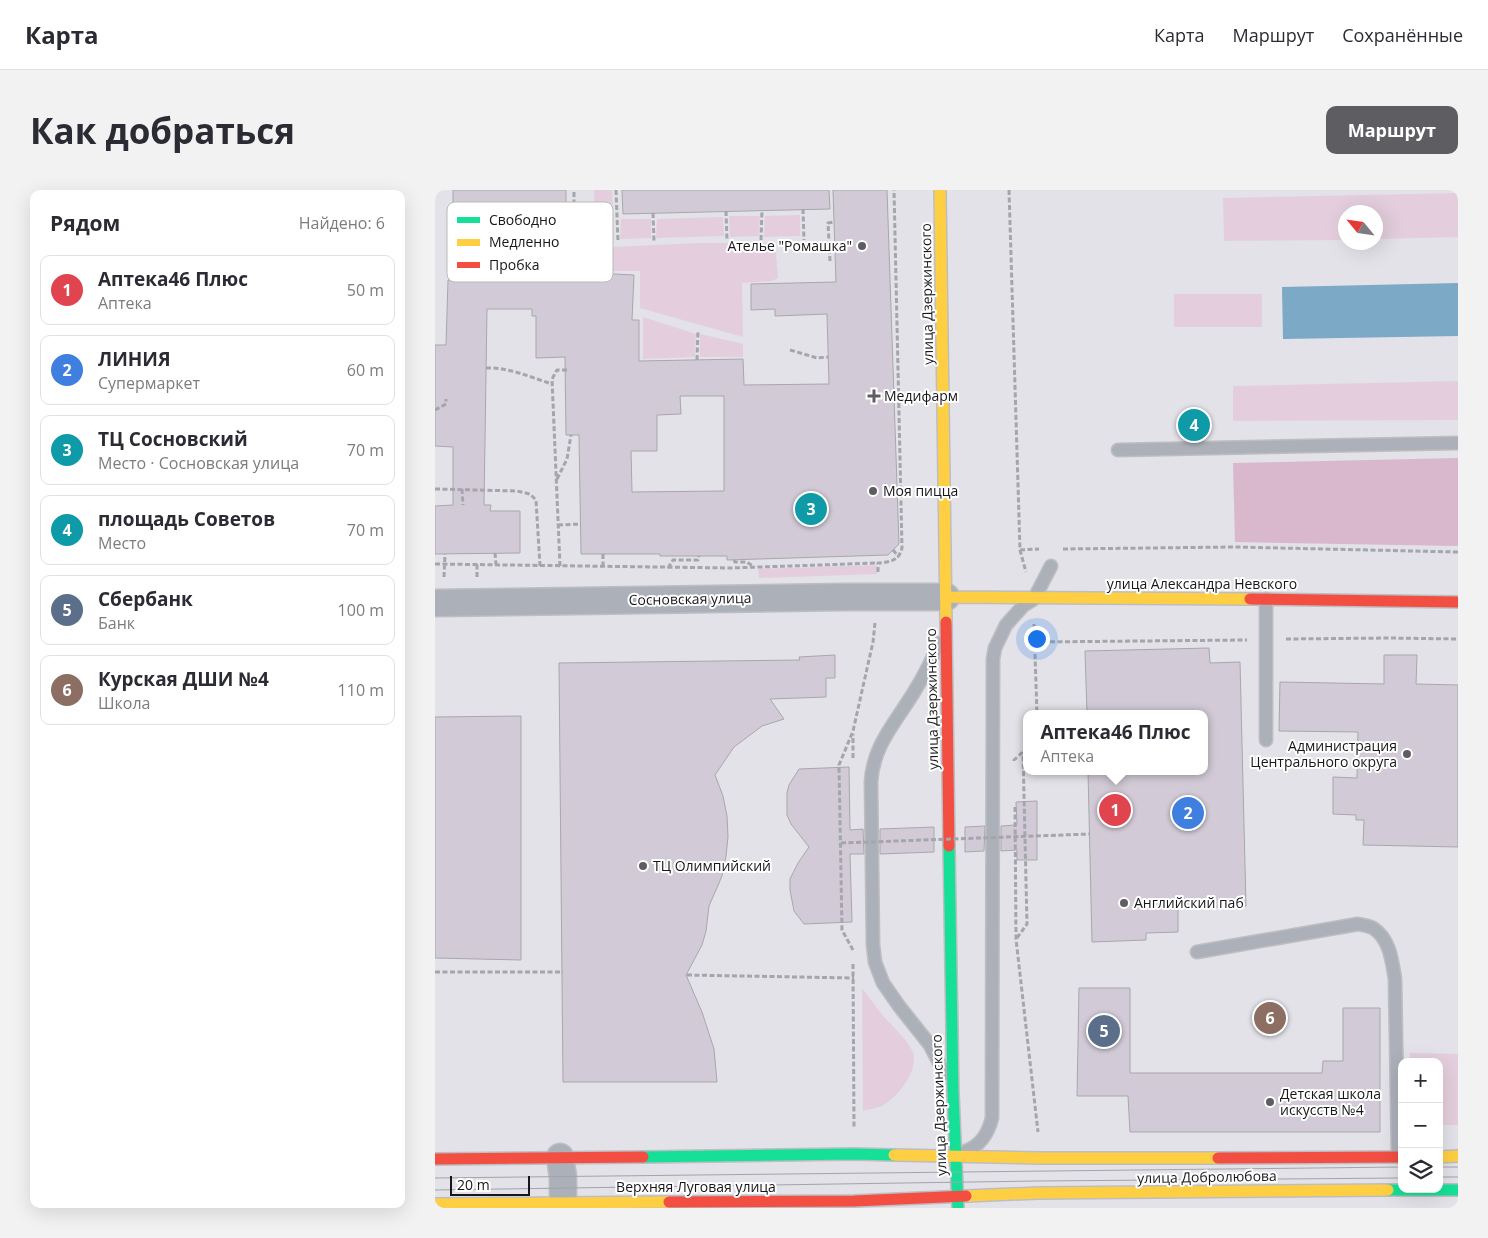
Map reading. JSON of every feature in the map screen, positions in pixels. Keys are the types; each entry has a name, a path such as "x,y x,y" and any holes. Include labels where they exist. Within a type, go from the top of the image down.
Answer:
{"main road":[{"name":"улица Дзержинского","path":"940,190 945,629 953,1093 957,1202"},
{"name":"улица Александра Невского","path":"946,597 1458,602"},
{"path":"435,1159 853,1154 956,1156"},
{"name":"улица Добролюбова","path":"956,1156 1039,1158 1398,1157"},
{"path":"1443,1157 1458,1156"},
{"name":"улица Добролюбова","path":"957,1202 1038,1194 1340,1195 1458,1190"},
{"name":"Верхняя Луговая улица","path":"435,1204 563,1206 854,1201 957,1202"}],"street":[{"name":"Сосновская улица","path":"435,603 946,597"},
{"path":"559,1157 563,1177 563,1206"}],"lane":[{"path":"1118,450 1458,443"},
{"path":"956,1156 981,1141 989,1130 992,1118 993,659 995,648 1006,625 1019,610 1034,599 1051,566"},
{"path":"1266,599 1266,740"},
{"path":"945,629 924,676 880,745 873,767 871,782 873,945 875,962 883,983 930,1045 943,1067 953,1093"},
{"path":"1197,952 1358,924 1373,928 1383,938 1390,953 1395,979 1400,1148"}],"path":[{"path":"616,190 618,242"},
{"path":"435,564 669,568 755,567 878,563 890,562 899,557 902,548 897,431 898,353 894,190"},
{"path":"1009,190 1020,550 1034,599 1037,710"},
{"path":"803,209 804,240"},
{"path":"761,240 762,210"},
{"path":"726,212 727,241"},
{"path":"653,213 654,242"},
{"path":"830,261 828,222 834,222"},
{"path":"889,234 895,233"},
{"path":"697,360 698,330"},
{"path":"790,350 817,358 829,357"},
{"path":"893,353 898,353"},
{"path":"893,366 898,365"},
{"path":"486,368 509,370 552,384"},
{"path":"560,566 552,379 557,370 569,370"},
{"path":"435,410 446,404 446,399"},
{"path":"556,480 567,459 571,435"},
{"path":"435,489 517,491 530,494 536,500 540,566"},
{"path":"463,489 463,505"},
{"path":"558,525 581,524"},
{"path":"1059,549 1235,547 1458,552"},
{"path":"1020,550 1039,549"},
{"path":"893,550 899,557"},
{"path":"495,553 496,565"},
{"path":"603,554 603,567"},
{"path":"685,556 685,568"},
{"path":"669,568 673,560 698,560 699,556"},
{"path":"734,560 735,562 747,562 755,567"},
{"path":"853,940 853,950 842,930 839,765 853,731 873,642 878,597 878,563"},
{"path":"853,731 853,761"},
{"path":"1014,769 1014,760 1023,752"},
{"path":"1016,939 1027,924 1025,775"},
{"path":"1015,806 1016,939 1039,1136 1039,1158"},
{"path":"841,843 1090,834"},
{"path":"853,841 853,851"},
{"path":"853,960 855,1098 853,1154"},
{"path":"435,972 563,972"},
{"path":"687,975 854,978"}],"shaded area":[{"path":"594,190 612,190 612,202 594,202"},
{"path":"1458,193 1458,237 1383,239 1383,205 1338,205 1338,240 1224,241 1223,198"},
{"path":"800,215 800,236 764,237 765,216"},
{"path":"729,216 760,216 759,236 730,237"},
{"path":"723,217 724,236 656,238 657,219"},
{"path":"621,219 651,219 651,238 620,239"},
{"path":"698,243 775,243 778,278 772,281 742,283 743,337 640,308 640,271 613,271 613,247"},
{"path":"1174,294 1262,294 1262,327 1174,327"},
{"path":"643,317 696,334 695,357 643,359"},
{"path":"700,334 743,344 743,357 700,357"},
{"path":"1458,381 1458,420 1233,421 1233,386"},
{"path":"1458,458 1458,546 1235,542 1233,463"},
{"path":"877,565 877,574 759,578 758,569"},
{"path":"862,988 883,1016 908,1043 913,1052 914,1059 910,1075 900,1090 882,1106 863,1111"},
{"path":"1410,1053 1458,1054 1458,1125 1443,1125 1443,1058 1410,1058"}],"water":[{"path":"1458,283 1458,336 1283,339 1282,287"}],"building":[{"path":"453,190 566,190 566,202 453,202"},
{"path":"622,190 829,190 830,209 623,214"},
{"path":"833,190 887,190 899,544 888,555 727,560 727,556 581,554 579,435 566,435 565,357 536,358 536,316 532,316 532,309 487,309 484,505 491,505 490,511 520,511 520,553 435,554 435,506 453,505 453,447 435,446 435,345 446,345 448,282 613,282 613,274 634,275 632,320 639,320 639,361 743,359 744,385 829,384 827,314 775,316 775,309 751,310 751,284 836,282","holes":["680,396 724,396 724,491 632,492 631,451 657,451 657,415 681,414"]},
{"path":"1209,648 1210,663 1240,662 1246,906 1178,908 1178,932 1146,933 1146,940 1092,942 1088,775 1208,775 1208,710 1087,710 1085,651"},
{"name":"ТЦ Олимпийский","path":"835,655 835,678 826,678 826,697 770,699 784,719 762,726 734,747 715,775 723,796 727,816 728,837 726,856 722,876 709,906 702,945 686,975 702,1012 714,1049 717,1082 563,1082 559,663 800,660 799,657"},
{"name":"Администрация Центрального округа","path":"1384,655 1417,655 1416,684 1458,685 1458,847 1363,845 1364,820 1356,820 1356,815 1333,814 1333,777 1357,778 1358,732 1279,731 1280,682 1384,684"},
{"path":"521,716 521,960 435,958 435,717"},
{"path":"849,767 850,830 863,829 864,854 850,854 852,922 804,924 794,911 790,879 809,847 791,824 787,815 789,785 799,769"},
{"path":"1037,801 1037,860 1017,860 1017,850 1001,851 1001,826 1017,825 1016,802"},
{"path":"985,826 984,851 965,852 965,827"},
{"path":"934,827 934,852 880,854 880,829"},
{"path":"1079,988 1130,988 1130,1073 1322,1073 1323,1061 1343,1061 1343,1008 1380,1008 1380,1132 1130,1132 1128,1096 1077,1096"}],"tram line":[{"path":"435,1178 1398,1167"},
{"path":"1443,1167 1458,1167"},
{"path":"1443,1177 1458,1177"},
{"path":"435,1190 1038,1181 1398,1178"}],"traffic: fast":[{"path":"949,846 953,1093 958,1208"},
{"path":"643,1157 894,1155"},
{"path":"1388,1190 1458,1190"}],"traffic: slow":[{"path":"940,190 946,622"},
{"path":"946,597 1250,599"},
{"path":"894,1155 1039,1158 1218,1158"},
{"path":"1443,1157 1458,1156"},
{"path":"966,1196 1038,1193 1388,1190"},
{"path":"435,1204 669,1202"}],"traffic: jam":[{"path":"1250,599 1458,602"},
{"path":"946,622 949,846"},
{"path":"435,1159 643,1157"},
{"path":"1218,1158 1398,1157"},
{"path":"669,1202 854,1201 966,1196"}],"place":[{"name":"Ателье \"Ромашка\"","path":"862,246"},
{"name":"Медифарм","path":"874,396"},
{"name":"площадь Советов","path":"1194,425"},
{"name":"Моя пицца","path":"873,491"},
{"name":"ТЦ Сосновский","path":"811,509"},
{"name":"Администрация Центрального округа","path":"1407,754"},
{"name":"Аптека46 Плюс","path":"1115,810"},
{"name":"ЛИНИЯ","path":"1188,813"},
{"name":"ТЦ Олимпийский","path":"643,866"},
{"name":"Английский паб","path":"1124,903"},
{"name":"Курская ДШИ №4","path":"1270,1018"},
{"name":"Сбербанк","path":"1104,1031"},
{"name":"Детская школа искусств №4","path":"1270,1102"}]}
